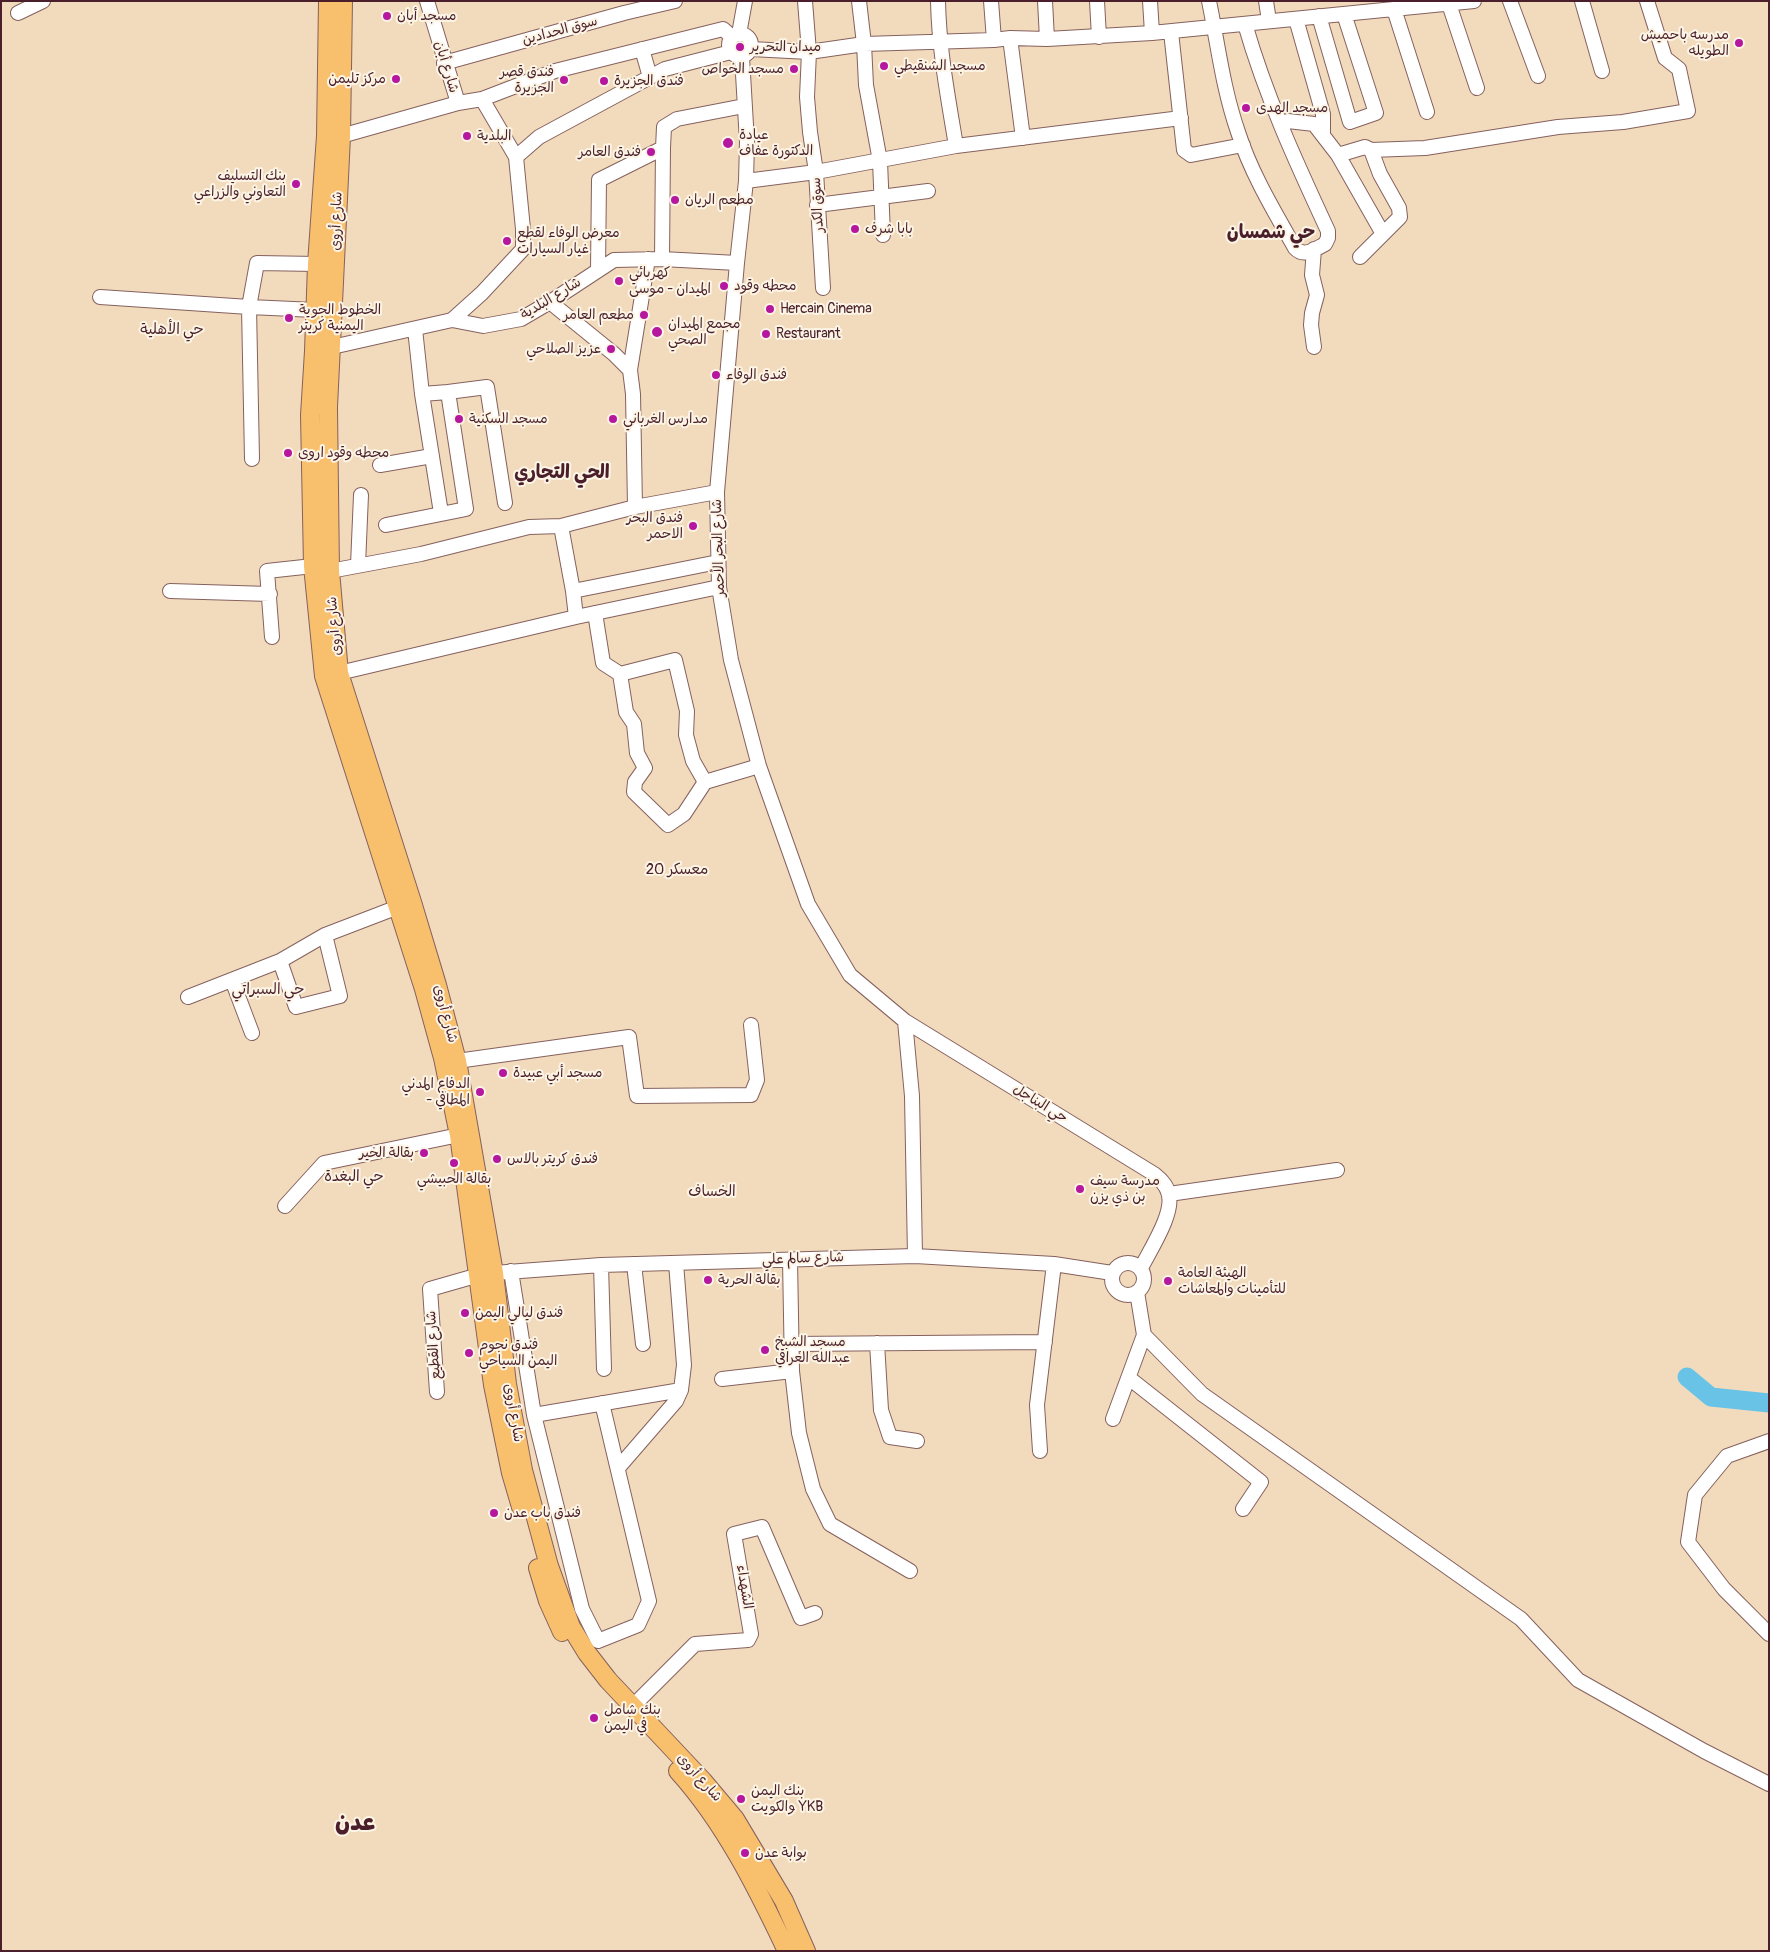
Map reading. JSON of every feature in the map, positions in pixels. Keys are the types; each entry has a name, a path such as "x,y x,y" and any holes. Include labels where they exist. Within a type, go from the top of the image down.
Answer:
{"main road":[{"name":"شارع أروى","path":"322,568 332,347 333,136 328,1"},
{"name":"شارع أروى","path":"343,1 333,136 317,264 310,415 331,675 405,905 437,985 457,1061 495,1273 507,1384 523,1470 549,1566 572,1627 579,1640 608,1680 703,1781 735,1819 784,1901 806,1951"},
{"path":"314,351 332,347"},
{"name":"شارع أروى","path":"405,905 424,989 443,1058 459,1135 495,1273 493,1385 511,1473 548,1601 579,1661 694,1789 722,1828 768,1911 787,1951"}],"street":[{"path":"18,13 43,1"},
{"name":"شارع أبان","path":"427,1 444,63 458,103"},
{"name":"سوق الحدادين","path":"444,63 676,1"},
{"name":"شارع البحر الأحمر","path":"745,1 735,36 729,45 742,53 747,142 746,181 717,492 719,587 731,660 759,766 808,904 850,975 905,1021"},
{"name":"سوق الكدر","path":"805,1 809,123 816,172 823,288"},
{"path":"859,1 866,86 880,161 883,235"},
{"path":"938,1 939,42 956,146"},
{"path":"990,1 994,40"},
{"path":"1045,1 1047,39"},
{"path":"1097,1 1099,37"},
{"path":"1150,1 1152,34"},
{"path":"1209,1 1225,90 1243,145 1263,190 1295,248 1304,254 1325,244 1328,238 1328,231 1283,134 1256,61 1246,24"},
{"path":"1266,1 1269,21"},
{"path":"516,156 539,137 665,69 742,53 808,52 864,44 1152,34 1214,26 1474,1"},
{"path":"1510,1 1538,76"},
{"path":"1582,1 1602,71"},
{"path":"1338,156 1365,147 1371,150 1425,148 1558,127 1623,122 1688,111 1679,69 1666,58 1647,1"},
{"path":"1450,4 1477,88"},
{"path":"1394,9 1427,112"},
{"path":"1319,16 1350,122 1376,113 1344,14"},
{"path":"1296,19 1323,114 1323,134"},
{"path":"333,136 458,103 482,99 555,71 723,29 735,36 749,38 752,45 742,53"},
{"path":"1171,32 1184,150 1187,154 1191,155 1243,145"},
{"path":"1010,38 1023,138"},
{"path":"642,48 650,77"},
{"path":"452,320 482,292 522,249 523,229 516,156 482,99"},
{"path":"635,507 630,370 655,259 664,127 677,119 744,106"},
{"path":"746,181 816,172 956,146 1181,118"},
{"path":"1280,123 1288,121 1314,124 1338,156 1383,234"},
{"path":"598,270 599,180 663,148"},
{"path":"1360,257 1400,217 1399,208 1380,174 1371,150"},
{"path":"817,205 928,191"},
{"path":"1314,249 1312,276 1317,294 1311,326 1314,347"},
{"name":"شارع البلدية","path":"332,347 452,320 483,326 521,318 550,302 614,260 655,259 737,263"},
{"path":"252,459 249,307 257,263 317,264"},
{"path":"100,297 316,310"},
{"path":"550,302 614,354 630,370"},
{"path":"416,329 422,394 441,513"},
{"path":"422,394 487,387 505,503"},
{"path":"386,524 466,509 448,392"},
{"path":"380,465 432,456"},
{"path":"272,637 267,572 358,566 421,554 529,527 561,526 635,507 717,492"},
{"path":"358,566 361,495"},
{"path":"561,526 576,617"},
{"path":"573,591 718,562"},
{"path":"331,675 576,617 719,587"},
{"path":"170,591 270,594"},
{"path":"595,613 603,663 620,674 675,660 687,711 686,735 693,761 705,782"},
{"path":"620,674 626,712 634,724 637,753 645,768 635,782 634,792 668,825 684,814 705,782 759,766"},
{"path":"188,997 280,961 326,935 405,905"},
{"path":"280,961 296,1007 340,996 326,935"},
{"path":"232,980 252,1033"},
{"path":"905,1021 912,1096 916,1256"},
{"name":"حي البناجل","path":"905,1021 1154,1174 1165,1185 1169,1194"},
{"path":"457,1061 629,1036 637,1096 751,1095 757,1080 751,1025"},
{"path":"285,1206 324,1163 459,1135"},
{"path":"1141,1268 1128,1262 1122,1264 1112,1273 1114,1287 1118,1292 1124,1295 1137,1292 1142,1287 1144,1281 1141,1268 1164,1224 1170,1205 1169,1194 1337,1170"},
{"name":"شارع سالم علي","path":"431,1297 430,1289 435,1287 495,1273 601,1265 916,1256 1054,1264 1112,1273"},
{"path":"790,1260 792,1371 799,1433 814,1489 830,1524 910,1571"},
{"path":"618,1468 676,1401 681,1390 684,1365 676,1263"},
{"path":"634,1264 643,1344"},
{"path":"1040,1451 1037,1405 1054,1264"},
{"path":"601,1265 604,1369"},
{"path":"495,1273 534,1415 582,1609 598,1641 638,1625 649,1600 602,1403"},
{"path":"1113,1419 1144,1335 1137,1292"},
{"name":"شارع القطيع","path":"431,1297 437,1392"},
{"path":"1144,1335 1202,1394 1521,1619 1578,1680 1704,1751 1769,1784"},
{"path":"791,1344 1045,1342"},
{"path":"877,1343 881,1410 890,1437 917,1441"},
{"path":"722,1379 792,1371"},
{"path":"1129,1378 1261,1482 1243,1509"},
{"path":"534,1415 681,1390"},
{"path":"1769,1441 1728,1456 1695,1495 1688,1542 1724,1589 1769,1634"},
{"name":"الشهداء","path":"632,1707 696,1644 748,1640 751,1634 734,1534 762,1527 801,1618 815,1613"}],"waterway":[{"path":"1687,1377 1711,1397 1769,1403"}],"place":[{"name":"مسجد أبان","path":"387,16"},
{"name":"مدرسه باحميش الطويله","path":"1739,43"},
{"name":"ميدان التحرير","path":"740,47"},
{"name":"مسجد الشنقيطي","path":"884,66"},
{"name":"مسجد الخواص","path":"794,69"},
{"name":"مركز تليمن","path":"396,79"},
{"name":"فندق قصر الجزيرة","path":"564,80"},
{"name":"فندق الجزيرة","path":"604,81"},
{"name":"مسجد الهدى","path":"1246,108"},
{"name":"البلدية","path":"467,136"},
{"name":"عيادة الدكتورة عفاف","path":"728,143"},
{"name":"فندق العامر","path":"651,152"},
{"name":"بنك التسليف التعاوني والزراعي","path":"296,184"},
{"name":"مطعم الريان","path":"675,200"},
{"name":"بابا شرف","path":"855,229"},
{"name":"معرض الوفاء لقطع غيار السيارات","path":"507,241"},
{"name":"كهربائي الميدان - موسى","path":"619,281"},
{"name":"محطه وقود","path":"724,286"},
{"name":"Hercain Cinema","path":"770,309"},
{"name":"مطعم العامر","path":"644,315"},
{"name":"الخطوط الجوية اليمنية كريتر","path":"289,318"},
{"name":"مجمع الميدان الصحي","path":"657,332"},
{"name":"Restaurant","path":"766,334"},
{"name":"عزيز الصلاحي","path":"611,349"},
{"name":"فندق الوفاء","path":"716,375"},
{"name":"مسجد السكنية","path":"459,419"},
{"name":"مدارس الغرباني","path":"613,419"},
{"name":"محطه وقود اروى","path":"288,453"},
{"name":"فندق البحر الاحمر","path":"693,526"},
{"name":"مسجد أبي عبيدة","path":"503,1073"},
{"name":"الدفاع المدني - المطافي","path":"480,1092"},
{"name":"بقالة الخير","path":"424,1153"},
{"name":"فندق كريتر بالاس","path":"497,1159"},
{"name":"بقالة الحبيشي","path":"454,1163"},
{"name":"مدرسة سيف بن ذي يزن","path":"1080,1189"},
{"name":"بقالة الحرية","path":"708,1280"},
{"name":"الهيئة العامة للتأمينات والمعاشات","path":"1168,1281"},
{"name":"فندق ليالي اليمن","path":"465,1313"},
{"name":"مسجد الشيخ عبدالله العراقي","path":"765,1350"},
{"name":"فندق نجوم اليمن السياحي","path":"469,1353"},
{"name":"فندق باب عدن","path":"494,1513"},
{"name":"بنك شامل في اليمن","path":"594,1718"},
{"name":"بنك اليمن والكويت YKB","path":"741,1799"},
{"name":"بوابة عدن","path":"745,1853"}],"district":[{"name":"حي شمسان","path":"1271,233"},
{"name":"حي الأهلية","path":"172,330"},
{"name":"الحي التجاري","path":"562,473"},
{"name":"معسكر 20","path":"677,870"},
{"name":"حي السبراتي","path":"268,990"},
{"name":"حي البغدة","path":"354,1177"},
{"name":"الخساف","path":"712,1192"},
{"name":"عدن","path":"355,1824"}]}
